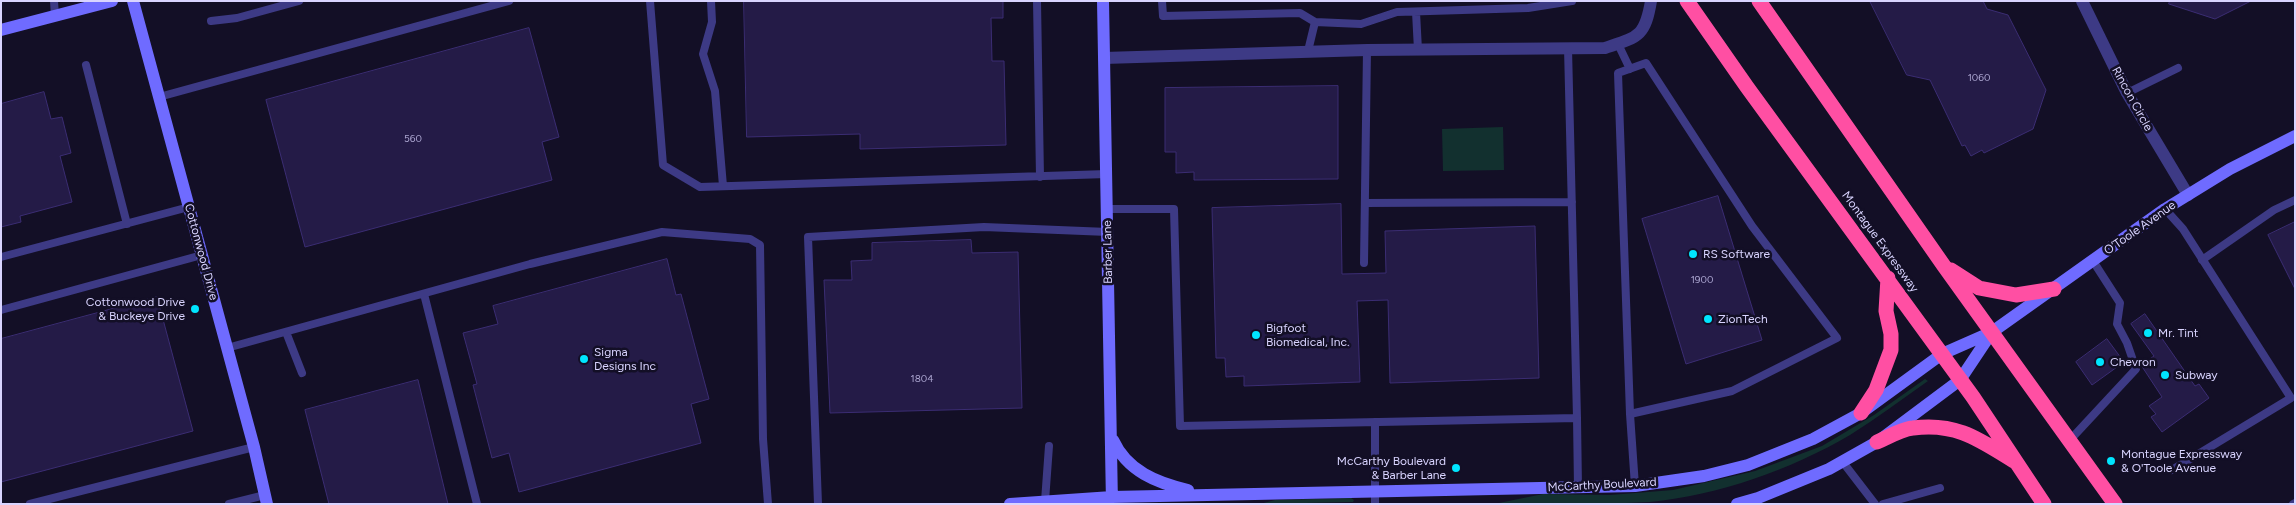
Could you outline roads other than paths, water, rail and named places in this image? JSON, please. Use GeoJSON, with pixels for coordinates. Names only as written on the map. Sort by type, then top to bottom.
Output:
{"type":"FeatureCollection","features":[{"type":"Feature","properties":{"kind":"highway","name":"Montague Expressway"},"geometry":{"type":"LineString","coordinates":[[1687,1],[1747,87],[1942,354],[2020,464],[2044,504]]}},
{"type":"Feature","properties":{"kind":"highway"},"geometry":{"type":"LineString","coordinates":[[1760,1],[1944,266],[2115,504]]}},
{"type":"Feature","properties":{"kind":"highway"},"geometry":{"type":"LineString","coordinates":[[1944,266],[1979,288],[2016,295],[2054,289]]}},
{"type":"Feature","properties":{"kind":"highway"},"geometry":{"type":"LineString","coordinates":[[1861,413],[1876,390],[1892,350],[1886,311],[1888,278]]}},
{"type":"Feature","properties":{"kind":"highway"},"geometry":{"type":"LineString","coordinates":[[1877,442],[1912,428],[1948,427],[1980,440],[2020,464]]}},
{"type":"Feature","properties":{"kind":"street"},"geometry":{"type":"LineString","coordinates":[[1,30],[112,1]]}},
{"type":"Feature","properties":{"kind":"street","name":"Cottonwood Drive"},"geometry":{"type":"LineString","coordinates":[[133,1],[254,447],[266,499]]}},
{"type":"Feature","properties":{"kind":"street","name":"Barber Lane"},"geometry":{"type":"LineString","coordinates":[[1103,1],[1112,500]]}},
{"type":"Feature","properties":{"kind":"street"},"geometry":{"type":"LineString","coordinates":[[1104,58],[1308,51],[1605,48],[1632,39],[1647,24],[1651,1]]}},
{"type":"Feature","properties":{"kind":"street","name":"Rincon Circle"},"geometry":{"type":"LineString","coordinates":[[2082,1],[2127,93],[2188,195]]}},
{"type":"Feature","properties":{"kind":"street","name":"O’Toole Avenue"},"geometry":{"type":"LineString","coordinates":[[1992,332],[2165,209],[2230,169],[2295,136]]}},
{"type":"Feature","properties":{"kind":"street"},"geometry":{"type":"LineString","coordinates":[[1737,504],[1829,469],[1877,442],[1960,380],[1992,332]]}},
{"type":"Feature","properties":{"kind":"street","name":"McCarthy Boulevard"},"geometry":{"type":"LineString","coordinates":[[1010,504],[1205,494],[1375,498],[1634,486],[1704,476],[1748,464],[1813,439],[1861,413],[1942,354],[1992,332]]}},
{"type":"Feature","properties":{"kind":"street"},"geometry":{"type":"LineString","coordinates":[[1112,438],[1118,452],[1136,470],[1166,485],[1205,494]]}},
{"type":"Feature","properties":{"kind":"lane"},"geometry":{"type":"LineString","coordinates":[[54,1],[55,16]]}},
{"type":"Feature","properties":{"kind":"lane"},"geometry":{"type":"LineString","coordinates":[[211,21],[237,18],[299,1]]}},
{"type":"Feature","properties":{"kind":"lane"},"geometry":{"type":"LineString","coordinates":[[159,97],[509,1]]}},
{"type":"Feature","properties":{"kind":"lane"},"geometry":{"type":"LineString","coordinates":[[650,1],[663,165],[700,187],[1107,174]]}},
{"type":"Feature","properties":{"kind":"lane"},"geometry":{"type":"LineString","coordinates":[[711,1],[712,22],[703,54],[715,91],[723,186]]}},
{"type":"Feature","properties":{"kind":"lane"},"geometry":{"type":"LineString","coordinates":[[1037,1],[1040,177]]}},
{"type":"Feature","properties":{"kind":"lane"},"geometry":{"type":"LineString","coordinates":[[1162,1],[1163,16],[1300,13],[1315,22],[1361,24],[1397,12],[1528,8],[1572,1]]}},
{"type":"Feature","properties":{"kind":"lane"},"geometry":{"type":"LineString","coordinates":[[1416,12],[1418,50]]}},
{"type":"Feature","properties":{"kind":"lane"},"geometry":{"type":"LineString","coordinates":[[1308,51],[1315,22]]}},
{"type":"Feature","properties":{"kind":"lane"},"geometry":{"type":"LineString","coordinates":[[1618,44],[1630,69]]}},
{"type":"Feature","properties":{"kind":"lane"},"geometry":{"type":"LineString","coordinates":[[1568,48],[1578,488]]}},
{"type":"Feature","properties":{"kind":"lane"},"geometry":{"type":"LineString","coordinates":[[1364,263],[1367,50]]}},
{"type":"Feature","properties":{"kind":"lane"},"geometry":{"type":"LineString","coordinates":[[1630,414],[1732,391],[1837,338],[1752,226],[1646,63],[1618,73],[1630,414],[1634,486]]}},
{"type":"Feature","properties":{"kind":"lane"},"geometry":{"type":"LineString","coordinates":[[86,65],[127,224]]}},
{"type":"Feature","properties":{"kind":"lane"},"geometry":{"type":"LineString","coordinates":[[2127,93],[2178,68]]}},
{"type":"Feature","properties":{"kind":"lane"},"geometry":{"type":"LineString","coordinates":[[2202,260],[2274,210],[2295,200]]}},
{"type":"Feature","properties":{"kind":"lane"},"geometry":{"type":"LineString","coordinates":[[1365,203],[1572,202]]}},
{"type":"Feature","properties":{"kind":"lane"},"geometry":{"type":"LineString","coordinates":[[1,257],[189,208]]}},
{"type":"Feature","properties":{"kind":"lane"},"geometry":{"type":"LineString","coordinates":[[1108,209],[1174,208],[1180,426],[1577,418]]}},
{"type":"Feature","properties":{"kind":"lane"},"geometry":{"type":"LineString","coordinates":[[2165,209],[2183,229],[2293,397],[2172,470]]}},
{"type":"Feature","properties":{"kind":"lane"},"geometry":{"type":"LineString","coordinates":[[818,504],[808,237],[984,227],[1108,232]]}},
{"type":"Feature","properties":{"kind":"lane"},"geometry":{"type":"LineString","coordinates":[[227,348],[530,264],[662,232],[750,239],[760,245],[762,440],[768,504]]}},
{"type":"Feature","properties":{"kind":"lane"},"geometry":{"type":"LineString","coordinates":[[1,310],[202,255]]}},
{"type":"Feature","properties":{"kind":"lane"},"geometry":{"type":"LineString","coordinates":[[2070,440],[2136,369],[2127,343],[2117,324],[2120,303],[2093,260]]}},
{"type":"Feature","properties":{"kind":"lane"},"geometry":{"type":"LineString","coordinates":[[424,294],[477,504]]}},
{"type":"Feature","properties":{"kind":"lane"},"geometry":{"type":"LineString","coordinates":[[286,332],[302,373]]}},
{"type":"Feature","properties":{"kind":"lane"},"geometry":{"type":"LineString","coordinates":[[1375,422],[1375,498]]}},
{"type":"Feature","properties":{"kind":"lane"},"geometry":{"type":"LineString","coordinates":[[1045,501],[1049,446]]}},
{"type":"Feature","properties":{"kind":"lane"},"geometry":{"type":"LineString","coordinates":[[30,504],[254,447]]}},
{"type":"Feature","properties":{"kind":"lane"},"geometry":{"type":"LineString","coordinates":[[1842,461],[1875,504]]}},
{"type":"Feature","properties":{"kind":"lane"},"geometry":{"type":"LineString","coordinates":[[1883,504],[1940,488]]}},
{"type":"Feature","properties":{"kind":"lane"},"geometry":{"type":"LineString","coordinates":[[229,504],[266,499]]}},
{"type":"Feature","properties":{"kind":"place","name":"RS Software"},"geometry":{"type":"Point","coordinates":[1693,254]}},
{"type":"Feature","properties":{"kind":"place","name":"Cottonwood Drive & Buckeye Drive"},"geometry":{"type":"Point","coordinates":[195,309]}},
{"type":"Feature","properties":{"kind":"place","name":"ZionTech"},"geometry":{"type":"Point","coordinates":[1708,319]}},
{"type":"Feature","properties":{"kind":"place","name":"Mr. Tint"},"geometry":{"type":"Point","coordinates":[2148,333]}},
{"type":"Feature","properties":{"kind":"place","name":"Bigfoot Biomedical, Inc."},"geometry":{"type":"Point","coordinates":[1256,335]}},
{"type":"Feature","properties":{"kind":"place","name":"Sigma Designs Inc"},"geometry":{"type":"Point","coordinates":[584,359]}},
{"type":"Feature","properties":{"kind":"place","name":"Chevron"},"geometry":{"type":"Point","coordinates":[2100,362]}},
{"type":"Feature","properties":{"kind":"place","name":"Subway"},"geometry":{"type":"Point","coordinates":[2165,375]}},
{"type":"Feature","properties":{"kind":"place","name":"Montague Expressway & O'Toole Avenue"},"geometry":{"type":"Point","coordinates":[2111,461]}},
{"type":"Feature","properties":{"kind":"place","name":"McCarthy Boulevard & Barber Lane"},"geometry":{"type":"Point","coordinates":[1456,468]}}]}
